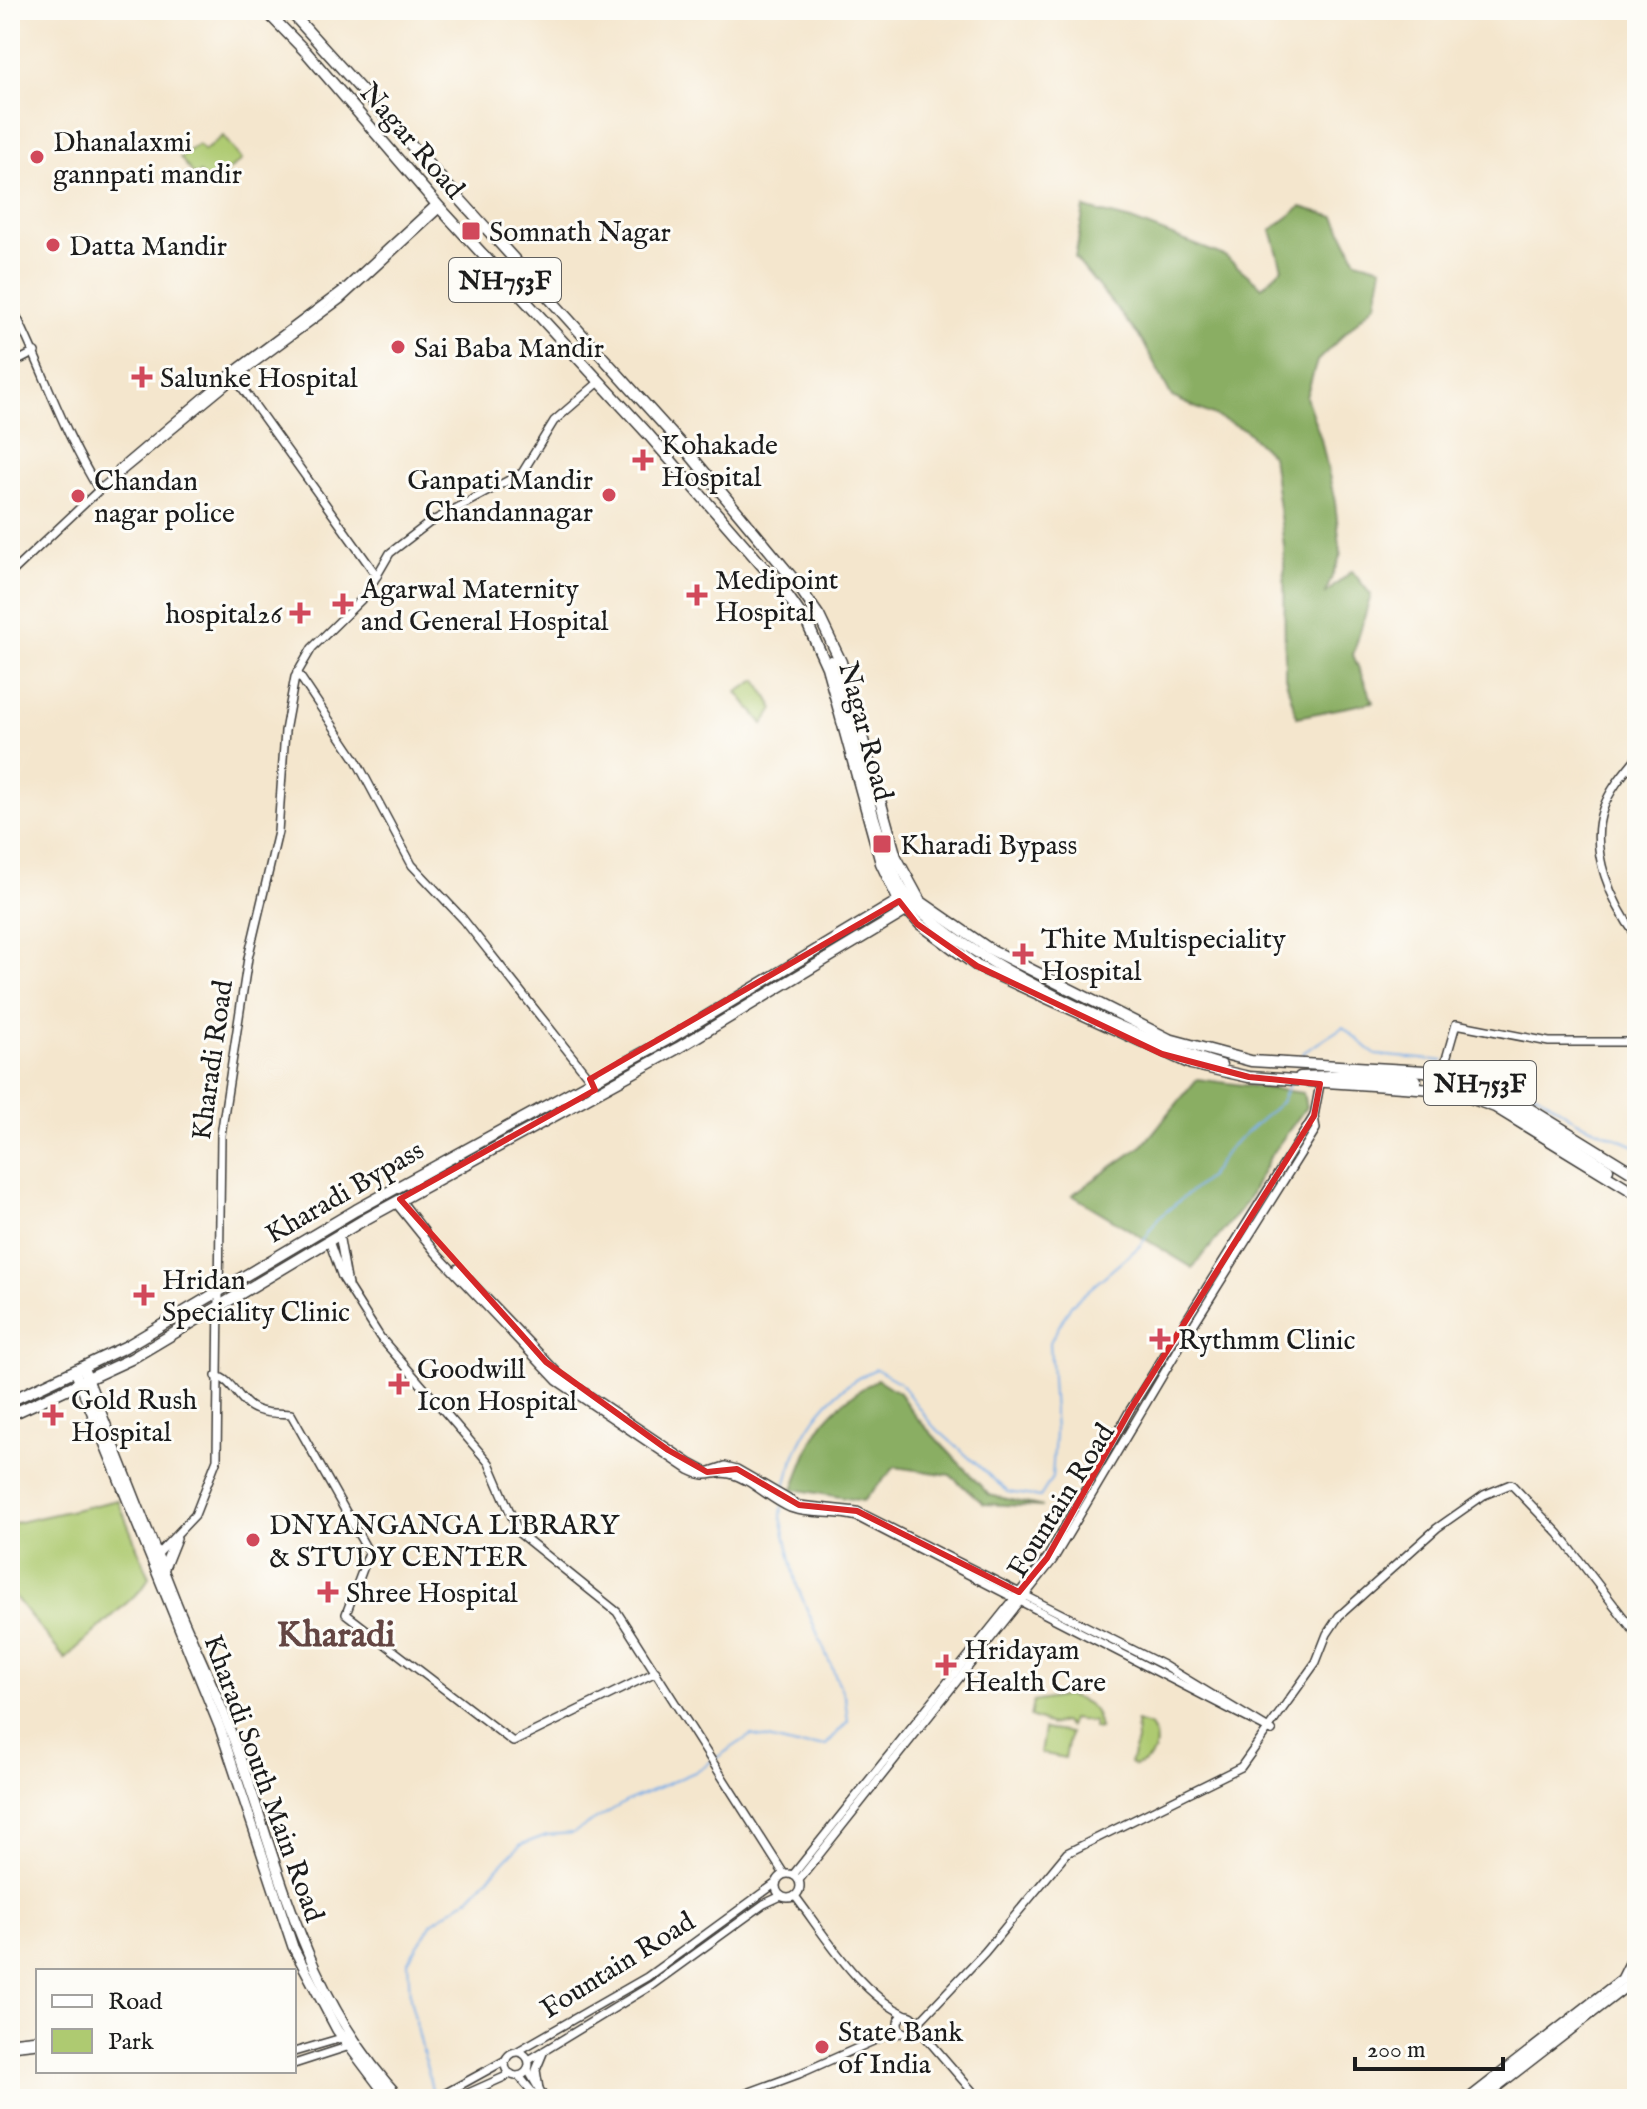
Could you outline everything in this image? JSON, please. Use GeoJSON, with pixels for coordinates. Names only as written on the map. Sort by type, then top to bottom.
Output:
{"type":"FeatureCollection","features":[{"type":"Feature","properties":{"kind":"highway","name":"Nagar Road"},"geometry":{"type":"LineString","coordinates":[[265,10],[306,52],[438,206],[785,592],[816,642],[827,667],[870,830],[902,898],[920,924],[977,966],[1162,1054],[1218,1072],[1294,1074],[1336,1068],[1442,1073],[1502,1092],[1637,1175]]}},
{"type":"Feature","properties":{"kind":"highway","name":"Nagar Road"},"geometry":{"type":"LineString","coordinates":[[289,10],[741,514],[809,601],[841,662],[896,857],[920,901],[988,948],[1169,1039],[1294,1074]]}},
{"type":"Feature","properties":{"kind":"highway"},"geometry":{"type":"LineString","coordinates":[[306,52],[319,40]]}},
{"type":"Feature","properties":{"kind":"highway"},"geometry":{"type":"LineString","coordinates":[[577,360],[592,347]]}},
{"type":"Feature","properties":{"kind":"highway"},"geometry":{"type":"LineString","coordinates":[[728,526],[741,514]]}},
{"type":"Feature","properties":{"kind":"highway"},"geometry":{"type":"LineString","coordinates":[[809,601],[815,626],[837,677],[882,842],[902,898]]}},
{"type":"Feature","properties":{"kind":"highway","name":"Kharadi Bypass"},"geometry":{"type":"LineString","coordinates":[[10,1401],[125,1347],[586,1077],[672,1037],[902,898]]}},
{"type":"Feature","properties":{"kind":"highway"},"geometry":{"type":"LineString","coordinates":[[910,909],[1007,970],[1179,1052],[1222,1065],[1320,1080],[1408,1080],[1457,1084],[1499,1099],[1637,1187]]}},
{"type":"Feature","properties":{"kind":"highway","name":"Kharadi Bypass"},"geometry":{"type":"LineString","coordinates":[[10,1415],[131,1359],[339,1234],[592,1092],[659,1059],[910,909]]}},
{"type":"Feature","properties":{"kind":"highway"},"geometry":{"type":"LineString","coordinates":[[891,921],[920,924]]}},
{"type":"Feature","properties":{"kind":"highway"},"geometry":{"type":"LineString","coordinates":[[1320,1080],[1336,1068]]}},
{"type":"Feature","properties":{"kind":"highway","name":"NH753F"},"geometry":{"type":"LineString","coordinates":[[1320,1080],[1424,1087],[1470,1096],[1495,1107],[1637,1194]]}},
{"type":"Feature","properties":{"kind":"main road","name":"Kharadi South Main Road"},"geometry":{"type":"LineString","coordinates":[[79,1369],[152,1542],[154,1558],[164,1568],[228,1724],[292,1919],[350,2041],[401,2099]]}},
{"type":"Feature","properties":{"kind":"main road","name":"Kharadi South Main Road"},"geometry":{"type":"LineString","coordinates":[[84,1381],[220,1728],[288,1936],[350,2041],[389,2099]]}},
{"type":"Feature","properties":{"kind":"main road"},"geometry":{"type":"LineString","coordinates":[[152,1542],[163,1545],[176,1538]]}},
{"type":"Feature","properties":{"kind":"main road"},"geometry":{"type":"LineString","coordinates":[[164,1568],[176,1538]]}},
{"type":"Feature","properties":{"kind":"main road"},"geometry":{"type":"LineString","coordinates":[[1468,2099],[1622,1979],[1637,1949]]}},
{"type":"Feature","properties":{"kind":"main road"},"geometry":{"type":"LineString","coordinates":[[1481,2099],[1627,1986],[1637,1966]]}},
{"type":"Feature","properties":{"kind":"street"},"geometry":{"type":"LineString","coordinates":[[10,574],[138,452],[233,375],[340,300],[438,206]]}},
{"type":"Feature","properties":{"kind":"street"},"geometry":{"type":"LineString","coordinates":[[10,303],[35,352],[78,457],[99,490]]}},
{"type":"Feature","properties":{"kind":"street"},"geometry":{"type":"LineString","coordinates":[[10,365],[35,352]]}},
{"type":"Feature","properties":{"kind":"street"},"geometry":{"type":"LineString","coordinates":[[233,375],[377,576]]}},
{"type":"Feature","properties":{"kind":"street","name":"Kharadi Road"},"geometry":{"type":"LineString","coordinates":[[154,1558],[176,1538],[202,1502],[217,1459],[217,1294],[223,1120],[248,958],[278,832],[285,731],[297,672],[312,648],[365,596],[390,553],[410,536],[522,473],[554,421],[598,383]]}},
{"type":"Feature","properties":{"kind":"street"},"geometry":{"type":"LineString","coordinates":[[297,672],[356,760],[412,865],[463,919],[586,1077],[592,1092]]}},
{"type":"Feature","properties":{"kind":"street"},"geometry":{"type":"LineString","coordinates":[[1637,757],[1607,799],[1599,832],[1602,861],[1615,901],[1637,937]]}},
{"type":"Feature","properties":{"kind":"street"},"geometry":{"type":"LineString","coordinates":[[1442,1073],[1456,1024],[1549,1042],[1637,1042]]}},
{"type":"Feature","properties":{"kind":"street","name":"Fountain Road"},"geometry":{"type":"LineString","coordinates":[[792,1877],[1012,1599],[1023,1594],[1061,1547],[1316,1129],[1314,1116],[1320,1080]]}},
{"type":"Feature","properties":{"kind":"street","name":"Fountain Road"},"geometry":{"type":"LineString","coordinates":[[437,2098],[647,1977],[776,1883],[792,1877],[1021,1604],[1023,1594],[1047,1558],[1123,1422],[1314,1116]]}},
{"type":"Feature","properties":{"kind":"street"},"geometry":{"type":"LineString","coordinates":[[398,1201],[441,1251],[561,1376],[700,1469],[707,1472],[725,1466],[737,1469],[777,1497],[809,1513],[841,1512],[857,1517],[1021,1604],[1204,1692]]}},
{"type":"Feature","properties":{"kind":"street"},"geometry":{"type":"LineString","coordinates":[[339,1234],[348,1285]]}},
{"type":"Feature","properties":{"kind":"street"},"geometry":{"type":"LineString","coordinates":[[1236,1239],[1245,1245]]}},
{"type":"Feature","properties":{"kind":"street"},"geometry":{"type":"LineString","coordinates":[[329,1241],[348,1285],[397,1360],[489,1463],[519,1533],[617,1612],[729,1789],[792,1877]]}},
{"type":"Feature","properties":{"kind":"street"},"geometry":{"type":"LineString","coordinates":[[216,1376],[223,1378],[255,1410],[291,1414],[369,1553],[346,1614],[513,1742],[656,1672]]}},
{"type":"Feature","properties":{"kind":"street"},"geometry":{"type":"LineString","coordinates":[[731,2099],[889,2034],[911,2028],[985,1952],[1067,1853],[1237,1770],[1316,1662],[1330,1627],[1339,1616],[1439,1527],[1484,1495],[1511,1484],[1559,1534],[1637,1635]]}},
{"type":"Feature","properties":{"kind":"street"},"geometry":{"type":"LineString","coordinates":[[790,1504],[857,1511],[1023,1594],[1269,1730]]}},
{"type":"Feature","properties":{"kind":"street","name":"Fountain Road"},"geometry":{"type":"LineString","coordinates":[[792,1877],[800,1890],[795,1896]]}},
{"type":"Feature","properties":{"kind":"street"},"geometry":{"type":"LineString","coordinates":[[776,1883],[781,1896],[795,1896],[852,1970],[892,2008],[908,2015]]}},
{"type":"Feature","properties":{"kind":"street","name":"Fountain Road"},"geometry":{"type":"LineString","coordinates":[[528,2070],[529,2060],[652,1985],[764,1904],[781,1896]]}},
{"type":"Feature","properties":{"kind":"street"},"geometry":{"type":"LineString","coordinates":[[892,2008],[897,2023]]}},
{"type":"Feature","properties":{"kind":"street"},"geometry":{"type":"LineString","coordinates":[[889,2034],[908,2015],[931,2009]]}},
{"type":"Feature","properties":{"kind":"street"},"geometry":{"type":"LineString","coordinates":[[908,2015],[911,2028]]}},
{"type":"Feature","properties":{"kind":"street"},"geometry":{"type":"LineString","coordinates":[[897,2023],[928,2038],[979,2099]]}},
{"type":"Feature","properties":{"kind":"street"},"geometry":{"type":"LineString","coordinates":[[10,2041],[36,2041]]}},
{"type":"Feature","properties":{"kind":"street"},"geometry":{"type":"LineString","coordinates":[[10,2047],[36,2041]]}},
{"type":"Feature","properties":{"kind":"street"},"geometry":{"type":"LineString","coordinates":[[296,2052],[350,2041]]}},
{"type":"Feature","properties":{"kind":"street"},"geometry":{"type":"LineString","coordinates":[[296,2063],[350,2041]]}},
{"type":"Feature","properties":{"kind":"street"},"geometry":{"type":"LineString","coordinates":[[539,2089],[536,2070],[545,2049]]}},
{"type":"Feature","properties":{"kind":"street","name":"Fountain Road"},"geometry":{"type":"LineString","coordinates":[[518,2051],[529,2060]]}},
{"type":"Feature","properties":{"kind":"street"},"geometry":{"type":"LineString","coordinates":[[506,2060],[515,2075],[538,2099]]}},
{"type":"Feature","properties":{"kind":"street"},"geometry":{"type":"LineString","coordinates":[[455,2099],[528,2070],[545,2099]]}},
{"type":"Feature","properties":{"kind":"highlighted area"},"geometry":{"type":"Polygon","coordinates":[[[899,901],[917,924],[977,966],[1162,1054],[1249,1077],[1320,1084],[1314,1116],[1130,1410],[1047,1558],[1019,1592],[857,1511],[799,1505],[737,1469],[707,1472],[668,1450],[546,1362],[400,1199],[595,1090],[590,1079],[899,901]]]}},
{"type":"Feature","properties":{"kind":"green space"},"geometry":{"type":"Polygon","coordinates":[[[223,136],[242,160],[209,185],[200,173],[195,176],[180,158],[198,144],[204,151],[223,136]]]}},
{"type":"Feature","properties":{"kind":"green space"},"geometry":{"type":"Polygon","coordinates":[[[1301,207],[1335,217],[1356,260],[1382,267],[1376,303],[1317,361],[1306,397],[1321,439],[1335,502],[1341,554],[1325,594],[1352,571],[1371,595],[1353,655],[1373,702],[1297,717],[1285,677],[1284,546],[1272,456],[1244,429],[1172,397],[1142,340],[1075,258],[1084,208],[1131,220],[1225,256],[1262,287],[1282,268],[1271,230],[1301,207]]]}},
{"type":"Feature","properties":{"kind":"green space"},"geometry":{"type":"Polygon","coordinates":[[[757,680],[774,709],[763,724],[737,692],[757,680]]]}},
{"type":"Feature","properties":{"kind":"green space"},"geometry":{"type":"Polygon","coordinates":[[[1197,1079],[1303,1093],[1306,1107],[1271,1155],[1246,1203],[1193,1268],[1072,1195],[1143,1145],[1197,1079]]]}},
{"type":"Feature","properties":{"kind":"green space"},"geometry":{"type":"Polygon","coordinates":[[[877,1379],[899,1393],[916,1417],[989,1495],[1043,1507],[984,1504],[950,1475],[895,1467],[863,1501],[793,1489],[822,1424],[843,1403],[877,1379]]]}},
{"type":"Feature","properties":{"kind":"green space"},"geometry":{"type":"Polygon","coordinates":[[[118,1500],[149,1577],[143,1588],[65,1659],[10,1591],[10,1524],[118,1500]]]}},
{"type":"Feature","properties":{"kind":"green space"},"geometry":{"type":"Polygon","coordinates":[[[1066,1696],[1090,1706],[1097,1715],[1100,1729],[1094,1728],[1094,1722],[1071,1719],[1069,1727],[1063,1722],[1051,1725],[1030,1717],[1033,1702],[1066,1696]]]}},
{"type":"Feature","properties":{"kind":"green space"},"geometry":{"type":"Polygon","coordinates":[[[1136,1722],[1150,1726],[1156,1746],[1147,1760],[1134,1766],[1130,1763],[1137,1741],[1136,1722]]]}},
{"type":"Feature","properties":{"kind":"green space"},"geometry":{"type":"Polygon","coordinates":[[[1044,1729],[1070,1733],[1065,1758],[1040,1753],[1044,1729]]]}},
{"type":"Feature","properties":{"kind":"waterway"},"geometry":{"type":"LineString","coordinates":[[1301,1058],[1304,1052],[1343,1027],[1376,1055],[1443,1061]]}},
{"type":"Feature","properties":{"kind":"waterway"},"geometry":{"type":"LineString","coordinates":[[1452,1063],[1488,1071],[1537,1094],[1577,1121],[1637,1147]]}},
{"type":"Feature","properties":{"kind":"waterway"},"geometry":{"type":"LineString","coordinates":[[784,1492],[796,1453],[815,1418],[841,1390],[876,1369],[899,1382],[932,1425],[1008,1492],[1040,1497],[1052,1478],[1055,1433],[1050,1342],[1071,1305],[1141,1245],[1158,1218],[1209,1177],[1230,1147],[1281,1102],[1290,1082]]}},
{"type":"Feature","properties":{"kind":"waterway"},"geometry":{"type":"LineString","coordinates":[[434,2098],[410,1998],[408,1961],[432,1923],[470,1897],[520,1845],[547,1835],[573,1833],[627,1801],[695,1772],[751,1735],[797,1746],[826,1745],[848,1721],[845,1698],[797,1586],[781,1517],[782,1506]]}},
{"type":"Feature","properties":{"kind":"place","name":"Dhanalaxmi gannpati mandir"},"geometry":{"type":"Point","coordinates":[37,157]}},
{"type":"Feature","properties":{"kind":"place","name":"Somnath Nagar"},"geometry":{"type":"Point","coordinates":[471,231]}},
{"type":"Feature","properties":{"kind":"place","name":"Datta Mandir"},"geometry":{"type":"Point","coordinates":[53,245]}},
{"type":"Feature","properties":{"kind":"place","name":"Sai Baba Mandir"},"geometry":{"type":"Point","coordinates":[398,347]}},
{"type":"Feature","properties":{"kind":"place","name":"Salunke Hospital"},"geometry":{"type":"Point","coordinates":[142,377]}},
{"type":"Feature","properties":{"kind":"place","name":"Kohakade Hospital"},"geometry":{"type":"Point","coordinates":[643,460]}},
{"type":"Feature","properties":{"kind":"place","name":"Ganpati Mandir Chandannagar"},"geometry":{"type":"Point","coordinates":[609,495]}},
{"type":"Feature","properties":{"kind":"place","name":"Chandan nagar police"},"geometry":{"type":"Point","coordinates":[78,496]}},
{"type":"Feature","properties":{"kind":"place","name":"Medipoint Hospital"},"geometry":{"type":"Point","coordinates":[697,595]}},
{"type":"Feature","properties":{"kind":"place","name":"Agarwal Maternity and General Hospital"},"geometry":{"type":"Point","coordinates":[343,604]}},
{"type":"Feature","properties":{"kind":"place","name":"hospital26"},"geometry":{"type":"Point","coordinates":[300,613]}},
{"type":"Feature","properties":{"kind":"place","name":"Kharadi Bypass"},"geometry":{"type":"Point","coordinates":[882,844]}},
{"type":"Feature","properties":{"kind":"place","name":"Thite Multispeciality Hospital"},"geometry":{"type":"Point","coordinates":[1023,954]}},
{"type":"Feature","properties":{"kind":"place","name":"Hridan Speciality Clinic"},"geometry":{"type":"Point","coordinates":[144,1295]}},
{"type":"Feature","properties":{"kind":"place","name":"Rythmm Clinic"},"geometry":{"type":"Point","coordinates":[1160,1339]}},
{"type":"Feature","properties":{"kind":"place","name":"Goodwill Icon Hospital"},"geometry":{"type":"Point","coordinates":[399,1384]}},
{"type":"Feature","properties":{"kind":"place","name":"Gold Rush Hospital"},"geometry":{"type":"Point","coordinates":[53,1415]}},
{"type":"Feature","properties":{"kind":"place","name":"DNYANGANGA LIBRARY & STUDY CENTER"},"geometry":{"type":"Point","coordinates":[253,1540]}},
{"type":"Feature","properties":{"kind":"place","name":"Shree Hospital"},"geometry":{"type":"Point","coordinates":[328,1592]}},
{"type":"Feature","properties":{"kind":"place","name":"Hridayam Health Care"},"geometry":{"type":"Point","coordinates":[946,1665]}},
{"type":"Feature","properties":{"kind":"place","name":"State Bank of India"},"geometry":{"type":"Point","coordinates":[822,2047]}},
{"type":"Feature","properties":{"kind":"district","name":"Kharadi"},"geometry":{"type":"Point","coordinates":[336,1633]}}]}
